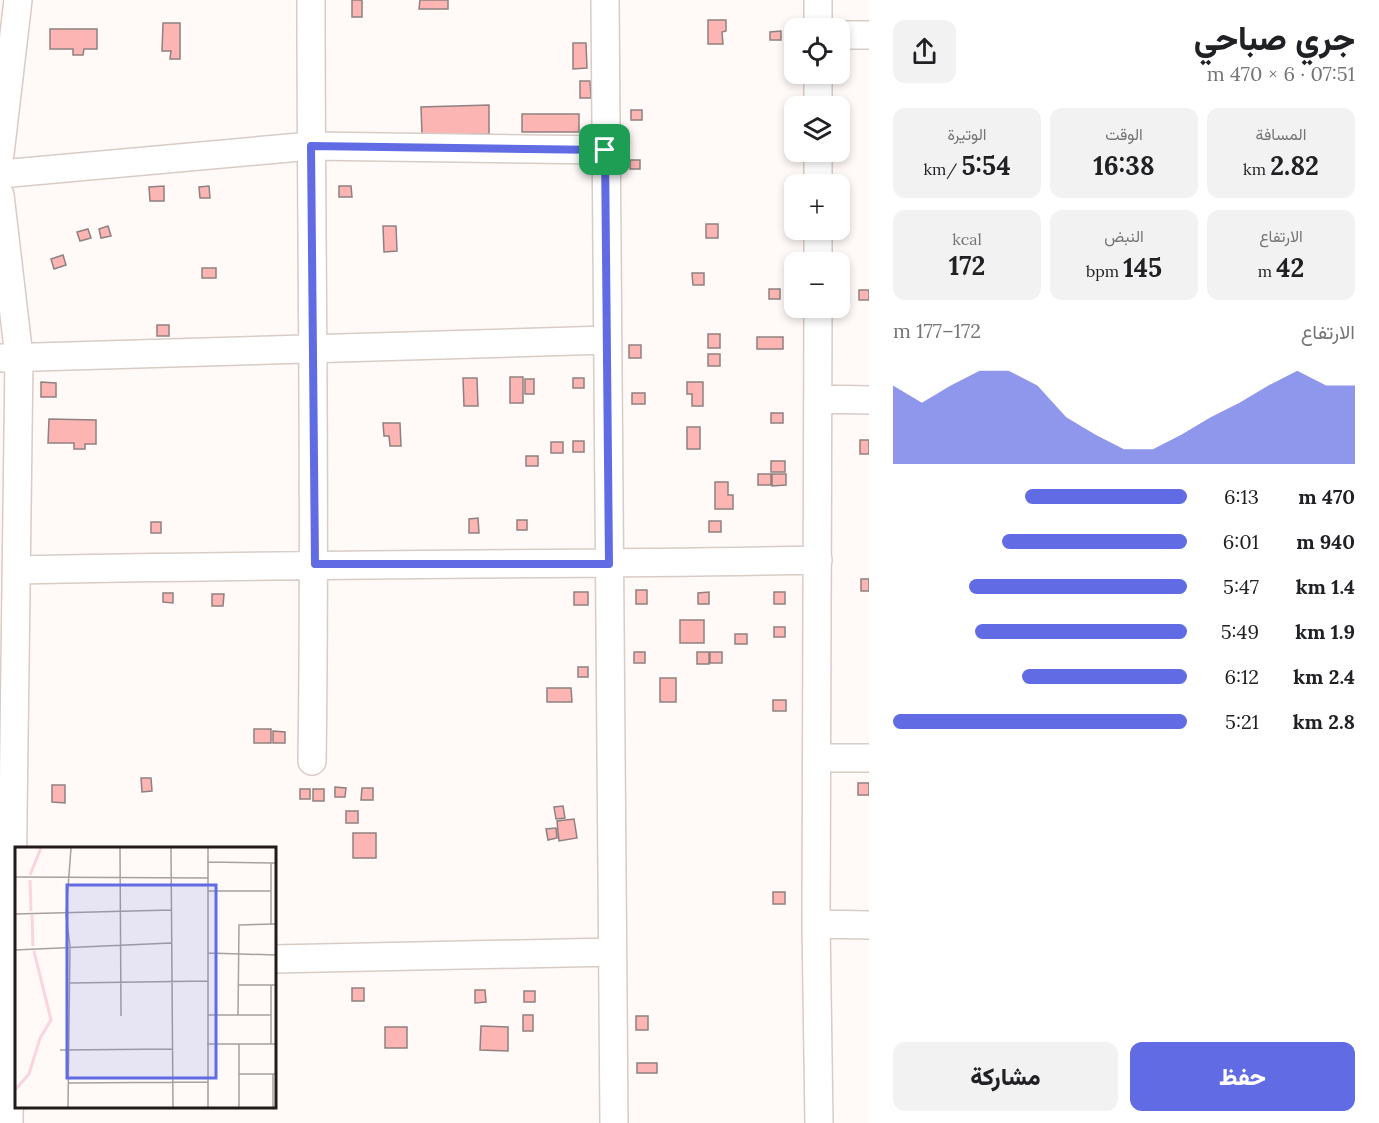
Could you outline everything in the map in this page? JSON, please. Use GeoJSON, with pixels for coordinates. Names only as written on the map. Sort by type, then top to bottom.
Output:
{"type":"FeatureCollection","features":[{"type":"Feature","properties":{"kind":"street"},"geometry":{"type":"LineString","coordinates":[[0,154],[18,0]]}},
{"type":"Feature","properties":{"kind":"street"},"geometry":{"type":"LineString","coordinates":[[311,0],[311,349],[315,564],[312,761]]}},
{"type":"Feature","properties":{"kind":"street"},"geometry":{"type":"LineString","coordinates":[[605,0],[614,1123]]}},
{"type":"Feature","properties":{"kind":"street"},"geometry":{"type":"LineString","coordinates":[[818,0],[818,18]]}},
{"type":"Feature","properties":{"kind":"street"},"geometry":{"type":"LineString","coordinates":[[850,35],[869,35]]}},
{"type":"Feature","properties":{"kind":"street"},"geometry":{"type":"LineString","coordinates":[[0,174],[311,146],[605,150]]}},
{"type":"Feature","properties":{"kind":"street"},"geometry":{"type":"LineString","coordinates":[[0,195],[17,570],[9,1123]]}},
{"type":"Feature","properties":{"kind":"street"},"geometry":{"type":"LineString","coordinates":[[818,318],[816,924],[819,1123]]}},
{"type":"Feature","properties":{"kind":"street"},"geometry":{"type":"LineString","coordinates":[[9,357],[607,340]]}},
{"type":"Feature","properties":{"kind":"street"},"geometry":{"type":"LineString","coordinates":[[818,399],[869,400]]}},
{"type":"Feature","properties":{"kind":"street"},"geometry":{"type":"LineString","coordinates":[[17,570],[315,564],[609,564],[818,560]]}},
{"type":"Feature","properties":{"kind":"street"},"geometry":{"type":"LineString","coordinates":[[818,758],[869,758]]}},
{"type":"Feature","properties":{"kind":"street"},"geometry":{"type":"LineString","coordinates":[[816,924],[869,925]]}},
{"type":"Feature","properties":{"kind":"street"},"geometry":{"type":"LineString","coordinates":[[276,959],[612,952]]}},
{"type":"Feature","properties":{"kind":"building"},"geometry":{"type":"Polygon","coordinates":[[[352,0],[362,0],[362,17],[352,17],[352,0]]]}},
{"type":"Feature","properties":{"kind":"building"},"geometry":{"type":"Polygon","coordinates":[[[420,0],[448,0],[448,9],[419,9],[420,0]]]}},
{"type":"Feature","properties":{"kind":"building"},"geometry":{"type":"Polygon","coordinates":[[[708,20],[726,20],[726,31],[722,32],[723,44],[708,44],[708,20]]]}},
{"type":"Feature","properties":{"kind":"building"},"geometry":{"type":"Polygon","coordinates":[[[163,23],[180,23],[180,59],[170,59],[171,51],[162,51],[163,23]]]}},
{"type":"Feature","properties":{"kind":"building"},"geometry":{"type":"Polygon","coordinates":[[[50,29],[97,29],[97,49],[84,49],[83,55],[73,55],[73,49],[50,49],[50,29]]]}},
{"type":"Feature","properties":{"kind":"building"},"geometry":{"type":"Polygon","coordinates":[[[781,31],[781,40],[770,40],[770,32],[781,31]]]}},
{"type":"Feature","properties":{"kind":"building"},"geometry":{"type":"Polygon","coordinates":[[[573,43],[586,43],[587,68],[573,69],[573,43]]]}},
{"type":"Feature","properties":{"kind":"building"},"geometry":{"type":"Polygon","coordinates":[[[580,81],[590,81],[591,98],[580,98],[580,81]]]}},
{"type":"Feature","properties":{"kind":"building"},"geometry":{"type":"Polygon","coordinates":[[[489,105],[489,134],[422,135],[421,107],[489,105]]]}},
{"type":"Feature","properties":{"kind":"building"},"geometry":{"type":"Polygon","coordinates":[[[631,110],[642,110],[642,120],[631,120],[631,110]]]}},
{"type":"Feature","properties":{"kind":"building"},"geometry":{"type":"Polygon","coordinates":[[[522,114],[579,114],[579,132],[522,132],[522,114]]]}},
{"type":"Feature","properties":{"kind":"building"},"geometry":{"type":"Polygon","coordinates":[[[630,160],[640,160],[640,169],[630,169],[630,160]]]}},
{"type":"Feature","properties":{"kind":"building"},"geometry":{"type":"Polygon","coordinates":[[[164,186],[164,201],[150,201],[149,187],[164,186]]]}},
{"type":"Feature","properties":{"kind":"building"},"geometry":{"type":"Polygon","coordinates":[[[209,186],[210,198],[200,198],[199,187],[209,186]]]}},
{"type":"Feature","properties":{"kind":"building"},"geometry":{"type":"Polygon","coordinates":[[[339,186],[351,186],[352,197],[339,197],[339,186]]]}},
{"type":"Feature","properties":{"kind":"building"},"geometry":{"type":"Polygon","coordinates":[[[706,224],[718,224],[718,238],[706,238],[706,224]]]}},
{"type":"Feature","properties":{"kind":"building"},"geometry":{"type":"Polygon","coordinates":[[[108,226],[111,236],[101,238],[99,229],[108,226]]]}},
{"type":"Feature","properties":{"kind":"building"},"geometry":{"type":"Polygon","coordinates":[[[383,226],[396,226],[397,251],[384,252],[383,226]]]}},
{"type":"Feature","properties":{"kind":"building"},"geometry":{"type":"Polygon","coordinates":[[[88,229],[91,238],[80,241],[77,232],[88,229]]]}},
{"type":"Feature","properties":{"kind":"building"},"geometry":{"type":"Polygon","coordinates":[[[63,255],[66,265],[54,269],[51,259],[63,255]]]}},
{"type":"Feature","properties":{"kind":"building"},"geometry":{"type":"Polygon","coordinates":[[[202,268],[216,268],[216,278],[202,278],[202,268]]]}},
{"type":"Feature","properties":{"kind":"building"},"geometry":{"type":"Polygon","coordinates":[[[692,273],[704,273],[704,285],[693,285],[692,273]]]}},
{"type":"Feature","properties":{"kind":"building"},"geometry":{"type":"Polygon","coordinates":[[[769,289],[780,289],[780,299],[769,299],[769,289]]]}},
{"type":"Feature","properties":{"kind":"building"},"geometry":{"type":"Polygon","coordinates":[[[859,290],[869,290],[869,300],[859,300],[859,290]]]}},
{"type":"Feature","properties":{"kind":"building"},"geometry":{"type":"Polygon","coordinates":[[[157,325],[169,325],[169,336],[157,336],[157,325]]]}},
{"type":"Feature","properties":{"kind":"building"},"geometry":{"type":"Polygon","coordinates":[[[708,334],[720,334],[720,348],[708,348],[708,334]]]}},
{"type":"Feature","properties":{"kind":"building"},"geometry":{"type":"Polygon","coordinates":[[[757,337],[783,337],[783,349],[757,349],[757,337]]]}},
{"type":"Feature","properties":{"kind":"building"},"geometry":{"type":"Polygon","coordinates":[[[629,345],[641,345],[641,358],[629,358],[629,345]]]}},
{"type":"Feature","properties":{"kind":"building"},"geometry":{"type":"Polygon","coordinates":[[[708,354],[720,354],[720,366],[708,366],[708,354]]]}},
{"type":"Feature","properties":{"kind":"building"},"geometry":{"type":"Polygon","coordinates":[[[510,377],[523,377],[523,403],[510,403],[510,377]]]}},
{"type":"Feature","properties":{"kind":"building"},"geometry":{"type":"Polygon","coordinates":[[[463,378],[477,378],[478,406],[464,406],[463,378]]]}},
{"type":"Feature","properties":{"kind":"building"},"geometry":{"type":"Polygon","coordinates":[[[573,378],[584,378],[584,388],[573,388],[573,378]]]}},
{"type":"Feature","properties":{"kind":"building"},"geometry":{"type":"Polygon","coordinates":[[[525,379],[534,379],[534,394],[525,394],[525,379]]]}},
{"type":"Feature","properties":{"kind":"building"},"geometry":{"type":"Polygon","coordinates":[[[41,382],[56,383],[56,397],[41,397],[41,382]]]}},
{"type":"Feature","properties":{"kind":"building"},"geometry":{"type":"Polygon","coordinates":[[[687,382],[703,382],[703,406],[692,406],[692,394],[687,394],[687,382]]]}},
{"type":"Feature","properties":{"kind":"building"},"geometry":{"type":"Polygon","coordinates":[[[632,393],[645,393],[645,404],[632,404],[632,393]]]}},
{"type":"Feature","properties":{"kind":"building"},"geometry":{"type":"Polygon","coordinates":[[[771,413],[783,413],[783,423],[771,423],[771,413]]]}},
{"type":"Feature","properties":{"kind":"building"},"geometry":{"type":"Polygon","coordinates":[[[49,419],[96,420],[96,444],[85,444],[85,449],[74,449],[74,443],[48,443],[49,419]]]}},
{"type":"Feature","properties":{"kind":"building"},"geometry":{"type":"Polygon","coordinates":[[[383,423],[400,423],[401,446],[390,446],[389,436],[384,436],[383,423]]]}},
{"type":"Feature","properties":{"kind":"building"},"geometry":{"type":"Polygon","coordinates":[[[687,427],[700,427],[700,449],[687,449],[687,427]]]}},
{"type":"Feature","properties":{"kind":"building"},"geometry":{"type":"Polygon","coordinates":[[[860,440],[869,440],[869,454],[860,454],[860,440]]]}},
{"type":"Feature","properties":{"kind":"building"},"geometry":{"type":"Polygon","coordinates":[[[573,441],[584,441],[584,452],[573,452],[573,441]]]}},
{"type":"Feature","properties":{"kind":"building"},"geometry":{"type":"Polygon","coordinates":[[[551,442],[563,442],[563,453],[551,453],[551,442]]]}},
{"type":"Feature","properties":{"kind":"building"},"geometry":{"type":"Polygon","coordinates":[[[526,456],[538,456],[538,466],[526,466],[526,456]]]}},
{"type":"Feature","properties":{"kind":"building"},"geometry":{"type":"Polygon","coordinates":[[[771,461],[785,461],[785,472],[771,472],[771,461]]]}},
{"type":"Feature","properties":{"kind":"building"},"geometry":{"type":"Polygon","coordinates":[[[758,474],[771,474],[771,485],[758,485],[758,474]]]}},
{"type":"Feature","properties":{"kind":"building"},"geometry":{"type":"Polygon","coordinates":[[[772,474],[786,474],[786,485],[772,486],[772,474]]]}},
{"type":"Feature","properties":{"kind":"building"},"geometry":{"type":"Polygon","coordinates":[[[715,482],[728,482],[728,495],[733,495],[733,509],[715,509],[715,482]]]}},
{"type":"Feature","properties":{"kind":"building"},"geometry":{"type":"Polygon","coordinates":[[[478,518],[479,533],[469,533],[469,519],[478,518]]]}},
{"type":"Feature","properties":{"kind":"building"},"geometry":{"type":"Polygon","coordinates":[[[517,520],[527,520],[527,530],[517,530],[517,520]]]}},
{"type":"Feature","properties":{"kind":"building"},"geometry":{"type":"Polygon","coordinates":[[[709,521],[721,521],[721,532],[709,532],[709,521]]]}},
{"type":"Feature","properties":{"kind":"building"},"geometry":{"type":"Polygon","coordinates":[[[151,522],[161,522],[161,533],[151,533],[151,522]]]}},
{"type":"Feature","properties":{"kind":"building"},"geometry":{"type":"Polygon","coordinates":[[[861,579],[869,579],[869,591],[861,591],[861,579]]]}},
{"type":"Feature","properties":{"kind":"building"},"geometry":{"type":"Polygon","coordinates":[[[636,590],[647,590],[647,604],[636,604],[636,590]]]}},
{"type":"Feature","properties":{"kind":"building"},"geometry":{"type":"Polygon","coordinates":[[[574,592],[588,592],[588,605],[574,605],[574,592]]]}},
{"type":"Feature","properties":{"kind":"building"},"geometry":{"type":"Polygon","coordinates":[[[709,592],[709,604],[698,604],[698,593],[709,592]]]}},
{"type":"Feature","properties":{"kind":"building"},"geometry":{"type":"Polygon","coordinates":[[[774,592],[785,592],[785,604],[774,604],[774,592]]]}},
{"type":"Feature","properties":{"kind":"building"},"geometry":{"type":"Polygon","coordinates":[[[163,593],[173,593],[173,603],[163,602],[163,593]]]}},
{"type":"Feature","properties":{"kind":"building"},"geometry":{"type":"Polygon","coordinates":[[[212,594],[224,594],[223,606],[212,606],[212,594]]]}},
{"type":"Feature","properties":{"kind":"building"},"geometry":{"type":"Polygon","coordinates":[[[680,620],[704,620],[704,643],[680,643],[680,620]]]}},
{"type":"Feature","properties":{"kind":"building"},"geometry":{"type":"Polygon","coordinates":[[[774,627],[785,627],[785,637],[774,637],[774,627]]]}},
{"type":"Feature","properties":{"kind":"building"},"geometry":{"type":"Polygon","coordinates":[[[735,634],[747,634],[747,644],[735,644],[735,634]]]}},
{"type":"Feature","properties":{"kind":"building"},"geometry":{"type":"Polygon","coordinates":[[[634,652],[645,652],[645,663],[634,663],[634,652]]]}},
{"type":"Feature","properties":{"kind":"building"},"geometry":{"type":"Polygon","coordinates":[[[697,652],[709,652],[709,664],[697,664],[697,652]]]}},
{"type":"Feature","properties":{"kind":"building"},"geometry":{"type":"Polygon","coordinates":[[[710,652],[722,652],[722,663],[710,663],[710,652]]]}},
{"type":"Feature","properties":{"kind":"building"},"geometry":{"type":"Polygon","coordinates":[[[578,667],[588,667],[588,677],[578,677],[578,667]]]}},
{"type":"Feature","properties":{"kind":"building"},"geometry":{"type":"Polygon","coordinates":[[[660,678],[676,678],[676,702],[660,702],[660,678]]]}},
{"type":"Feature","properties":{"kind":"building"},"geometry":{"type":"Polygon","coordinates":[[[547,688],[571,688],[572,702],[547,702],[547,688]]]}},
{"type":"Feature","properties":{"kind":"building"},"geometry":{"type":"Polygon","coordinates":[[[773,700],[786,700],[786,711],[773,711],[773,700]]]}},
{"type":"Feature","properties":{"kind":"building"},"geometry":{"type":"Polygon","coordinates":[[[254,729],[271,729],[271,743],[254,743],[254,729]]]}},
{"type":"Feature","properties":{"kind":"building"},"geometry":{"type":"Polygon","coordinates":[[[273,731],[285,732],[285,743],[273,743],[273,731]]]}},
{"type":"Feature","properties":{"kind":"building"},"geometry":{"type":"Polygon","coordinates":[[[141,778],[151,778],[152,791],[142,792],[141,778]]]}},
{"type":"Feature","properties":{"kind":"building"},"geometry":{"type":"Polygon","coordinates":[[[858,783],[869,783],[869,795],[858,795],[858,783]]]}},
{"type":"Feature","properties":{"kind":"building"},"geometry":{"type":"Polygon","coordinates":[[[52,785],[65,785],[65,803],[52,802],[52,785]]]}},
{"type":"Feature","properties":{"kind":"building"},"geometry":{"type":"Polygon","coordinates":[[[335,787],[346,788],[345,797],[335,797],[335,787]]]}},
{"type":"Feature","properties":{"kind":"building"},"geometry":{"type":"Polygon","coordinates":[[[362,788],[373,788],[373,800],[361,800],[362,788]]]}},
{"type":"Feature","properties":{"kind":"building"},"geometry":{"type":"Polygon","coordinates":[[[300,789],[310,789],[310,799],[300,799],[300,789]]]}},
{"type":"Feature","properties":{"kind":"building"},"geometry":{"type":"Polygon","coordinates":[[[313,789],[324,789],[324,801],[313,801],[313,789]]]}},
{"type":"Feature","properties":{"kind":"building"},"geometry":{"type":"Polygon","coordinates":[[[563,806],[565,818],[556,819],[554,807],[563,806]]]}},
{"type":"Feature","properties":{"kind":"building"},"geometry":{"type":"Polygon","coordinates":[[[346,811],[358,811],[358,823],[346,823],[346,811]]]}},
{"type":"Feature","properties":{"kind":"building"},"geometry":{"type":"Polygon","coordinates":[[[574,819],[577,838],[559,841],[557,821],[574,819]]]}},
{"type":"Feature","properties":{"kind":"building"},"geometry":{"type":"Polygon","coordinates":[[[556,828],[557,838],[548,840],[546,829],[556,828]]]}},
{"type":"Feature","properties":{"kind":"building"},"geometry":{"type":"Polygon","coordinates":[[[353,833],[376,833],[376,858],[353,858],[353,833]]]}},
{"type":"Feature","properties":{"kind":"building"},"geometry":{"type":"Polygon","coordinates":[[[773,892],[785,892],[785,904],[773,904],[773,892]]]}},
{"type":"Feature","properties":{"kind":"building"},"geometry":{"type":"Polygon","coordinates":[[[352,988],[364,988],[364,1001],[352,1001],[352,988]]]}},
{"type":"Feature","properties":{"kind":"building"},"geometry":{"type":"Polygon","coordinates":[[[475,990],[485,990],[486,1002],[475,1003],[475,990]]]}},
{"type":"Feature","properties":{"kind":"building"},"geometry":{"type":"Polygon","coordinates":[[[524,991],[535,991],[535,1002],[524,1002],[524,991]]]}},
{"type":"Feature","properties":{"kind":"building"},"geometry":{"type":"Polygon","coordinates":[[[523,1015],[533,1015],[533,1031],[523,1031],[523,1015]]]}},
{"type":"Feature","properties":{"kind":"building"},"geometry":{"type":"Polygon","coordinates":[[[636,1016],[648,1016],[648,1030],[636,1030],[636,1016]]]}},
{"type":"Feature","properties":{"kind":"building"},"geometry":{"type":"Polygon","coordinates":[[[481,1026],[508,1027],[508,1051],[480,1050],[481,1026]]]}},
{"type":"Feature","properties":{"kind":"building"},"geometry":{"type":"Polygon","coordinates":[[[385,1027],[407,1027],[407,1048],[385,1048],[385,1027]]]}},
{"type":"Feature","properties":{"kind":"building"},"geometry":{"type":"Polygon","coordinates":[[[637,1063],[657,1063],[657,1073],[637,1073],[637,1063]]]}},
{"type":"Feature","properties":{"kind":"route"},"geometry":{"type":"LineString","coordinates":[[311,146],[605,150],[609,564],[315,564],[311,349],[311,146]]}}]}
